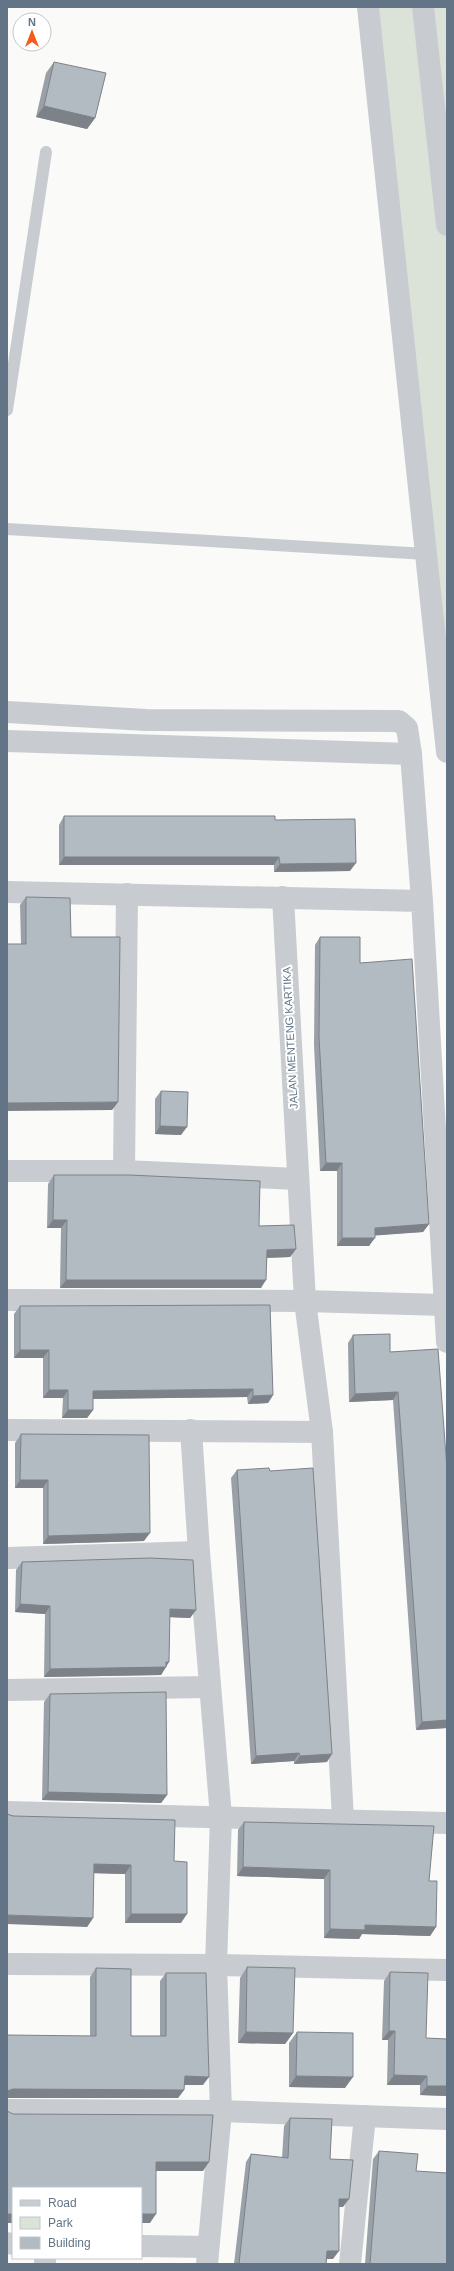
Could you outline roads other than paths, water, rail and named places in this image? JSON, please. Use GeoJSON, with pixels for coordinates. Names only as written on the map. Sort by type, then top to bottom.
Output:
{"type":"FeatureCollection","features":[{"type":"Feature","properties":{"kind":"street"},"geometry":{"type":"LineString","coordinates":[[368,7],[447,752]]}},
{"type":"Feature","properties":{"kind":"street"},"geometry":{"type":"LineString","coordinates":[[423,7],[447,225]]}},
{"type":"Feature","properties":{"kind":"street"},"geometry":{"type":"LineString","coordinates":[[7,712],[146,720],[399,721],[407,728],[411,754],[422,901],[443,1305],[447,1342]]}},
{"type":"Feature","properties":{"kind":"street"},"geometry":{"type":"LineString","coordinates":[[7,741],[411,754]]}},
{"type":"Feature","properties":{"kind":"street"},"geometry":{"type":"LineString","coordinates":[[7,892],[422,901]]}},
{"type":"Feature","properties":{"kind":"street"},"geometry":{"type":"LineString","coordinates":[[124,1171],[127,894]]}},
{"type":"Feature","properties":{"kind":"street","name":"JALAN MENTENG KARTIKA"},"geometry":{"type":"LineString","coordinates":[[283,897],[297,1179],[305,1301],[322,1432],[343,1819]]}},
{"type":"Feature","properties":{"kind":"street"},"geometry":{"type":"LineString","coordinates":[[7,1171],[124,1171],[297,1179]]}},
{"type":"Feature","properties":{"kind":"street"},"geometry":{"type":"LineString","coordinates":[[7,1300],[305,1301],[443,1305]]}},
{"type":"Feature","properties":{"kind":"street"},"geometry":{"type":"LineString","coordinates":[[7,1430],[322,1432]]}},
{"type":"Feature","properties":{"kind":"street"},"geometry":{"type":"LineString","coordinates":[[142,2246],[207,2255],[221,2111],[216,1965],[221,1817],[199,1552],[191,1430]]}},
{"type":"Feature","properties":{"kind":"street"},"geometry":{"type":"LineString","coordinates":[[7,1558],[199,1552]]}},
{"type":"Feature","properties":{"kind":"street"},"geometry":{"type":"LineString","coordinates":[[7,1690],[210,1686]]}},
{"type":"Feature","properties":{"kind":"street"},"geometry":{"type":"LineString","coordinates":[[7,1812],[447,1822]]}},
{"type":"Feature","properties":{"kind":"street"},"geometry":{"type":"LineString","coordinates":[[7,1964],[216,1965],[447,1970]]}},
{"type":"Feature","properties":{"kind":"street"},"geometry":{"type":"LineString","coordinates":[[7,2110],[221,2111],[447,2119]]}},
{"type":"Feature","properties":{"kind":"street"},"geometry":{"type":"LineString","coordinates":[[350,2264],[365,2116]]}},
{"type":"Feature","properties":{"kind":"lane"},"geometry":{"type":"LineString","coordinates":[[7,410],[46,152]]}},
{"type":"Feature","properties":{"kind":"lane"},"geometry":{"type":"LineString","coordinates":[[7,529],[426,554]]}}]}
